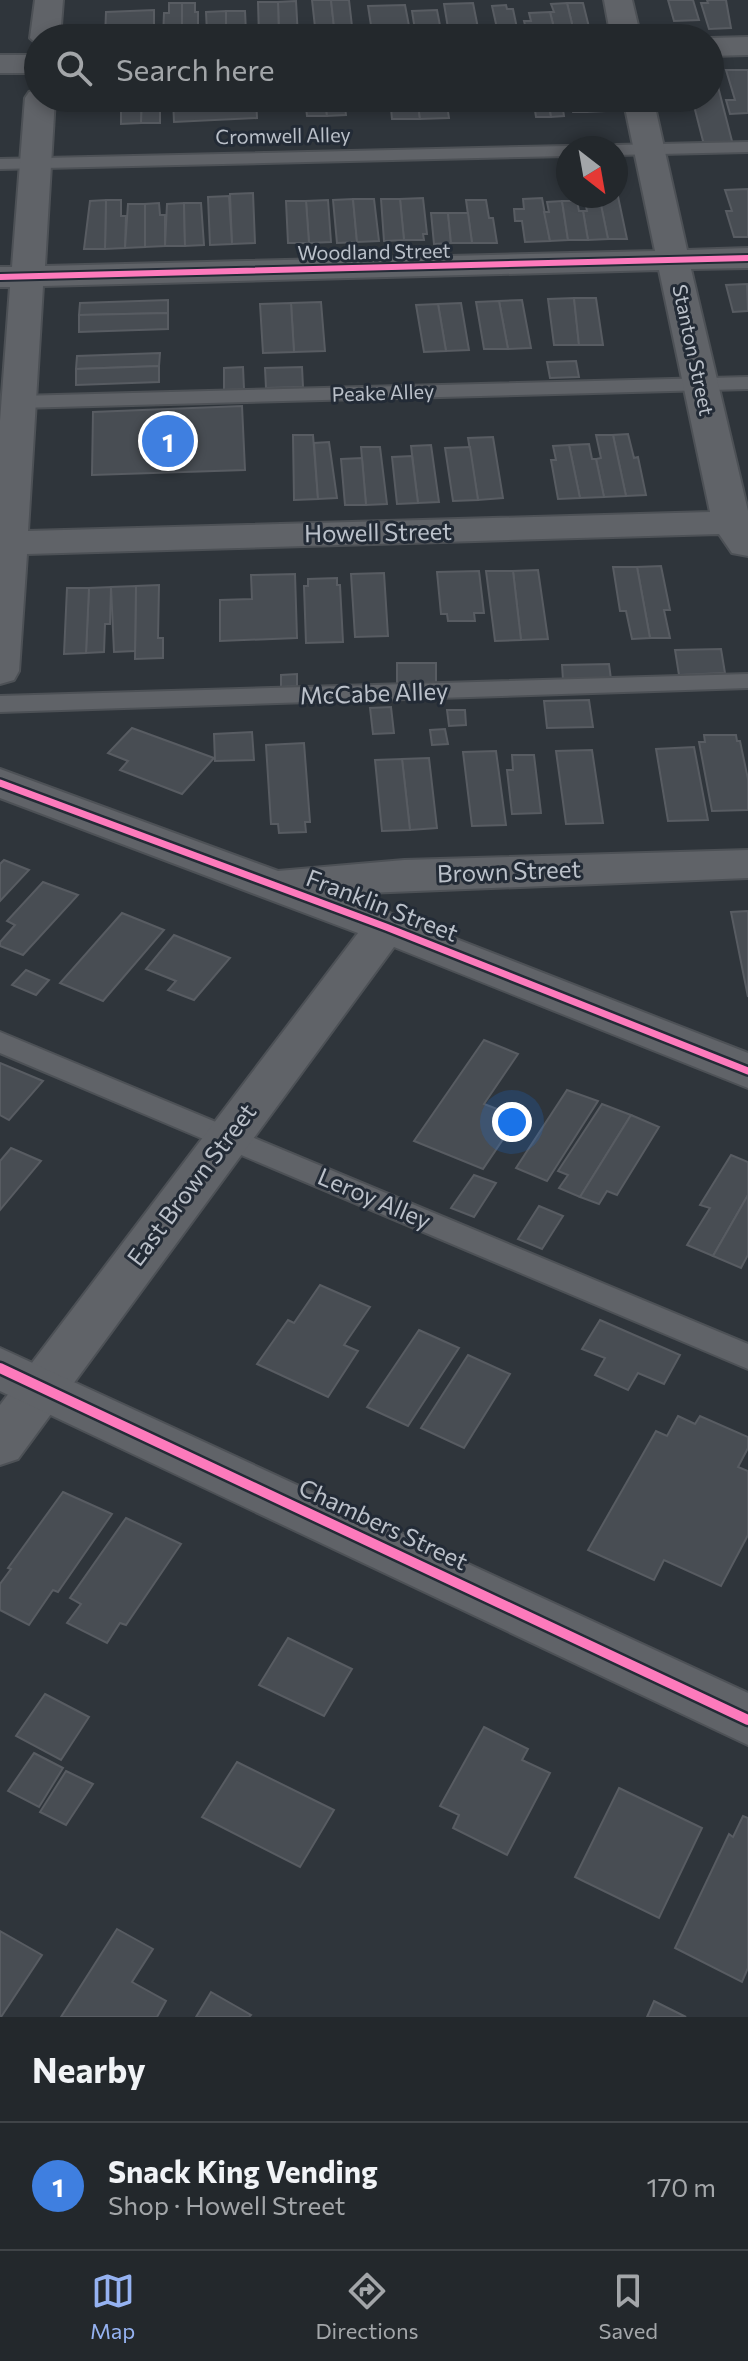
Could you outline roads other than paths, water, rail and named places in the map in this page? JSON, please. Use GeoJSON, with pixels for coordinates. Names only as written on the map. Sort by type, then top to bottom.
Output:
{"type":"FeatureCollection","features":[{"type":"Feature","properties":{"kind":"street"},"geometry":{"type":"LineString","coordinates":[[46,24],[49,0]]}},
{"type":"Feature","properties":{"kind":"street"},"geometry":{"type":"LineString","coordinates":[[618,0],[623,24]]}},
{"type":"Feature","properties":{"kind":"street"},"geometry":{"type":"LineString","coordinates":[[724,47],[748,46]]}},
{"type":"Feature","properties":{"kind":"street"},"geometry":{"type":"LineString","coordinates":[[0,64],[24,64]]}},
{"type":"Feature","properties":{"kind":"street"},"geometry":{"type":"LineString","coordinates":[[0,671],[18,402],[13,277],[35,163],[39,112]]}},
{"type":"Feature","properties":{"kind":"street","name":"Stanton Street"},"geometry":{"type":"LineString","coordinates":[[641,112],[702,384],[742,531]]}},
{"type":"Feature","properties":{"kind":"street","name":"Woodland Street"},"geometry":{"type":"LineString","coordinates":[[13,277],[748,258]]}},
{"type":"Feature","properties":{"kind":"street","name":"Howell Street"},"geometry":{"type":"LineString","coordinates":[[8,543],[742,531]]}},
{"type":"Feature","properties":{"kind":"street","name":"Franklin Street"},"geometry":{"type":"LineString","coordinates":[[0,783],[386,927],[748,1071]]}},
{"type":"Feature","properties":{"kind":"street","name":"Brown Street"},"geometry":{"type":"LineString","coordinates":[[270,885],[404,875],[748,864]]}},
{"type":"Feature","properties":{"kind":"street","name":"East Brown Street"},"geometry":{"type":"LineString","coordinates":[[0,1444],[21,1378],[227,1136],[386,927]]}},
{"type":"Feature","properties":{"kind":"street","name":"Chambers Street"},"geometry":{"type":"LineString","coordinates":[[21,1378],[748,1720]]}},
{"type":"Feature","properties":{"kind":"lane"},"geometry":{"type":"LineString","coordinates":[[628,150],[748,147]]}},
{"type":"Feature","properties":{"kind":"lane","name":"Cromwell Alley"},"geometry":{"type":"LineString","coordinates":[[0,164],[556,151]]}},
{"type":"Feature","properties":{"kind":"lane","name":"Peake Alley"},"geometry":{"type":"LineString","coordinates":[[18,402],[748,383]]}},
{"type":"Feature","properties":{"kind":"lane","name":"McCabe Alley"},"geometry":{"type":"LineString","coordinates":[[0,704],[748,681]]}},
{"type":"Feature","properties":{"kind":"lane","name":"Leroy Alley"},"geometry":{"type":"LineString","coordinates":[[0,1042],[748,1357]]}},
{"type":"Feature","properties":{"kind":"place","name":"Snack King Vending"},"geometry":{"type":"Point","coordinates":[168,441]}}]}
